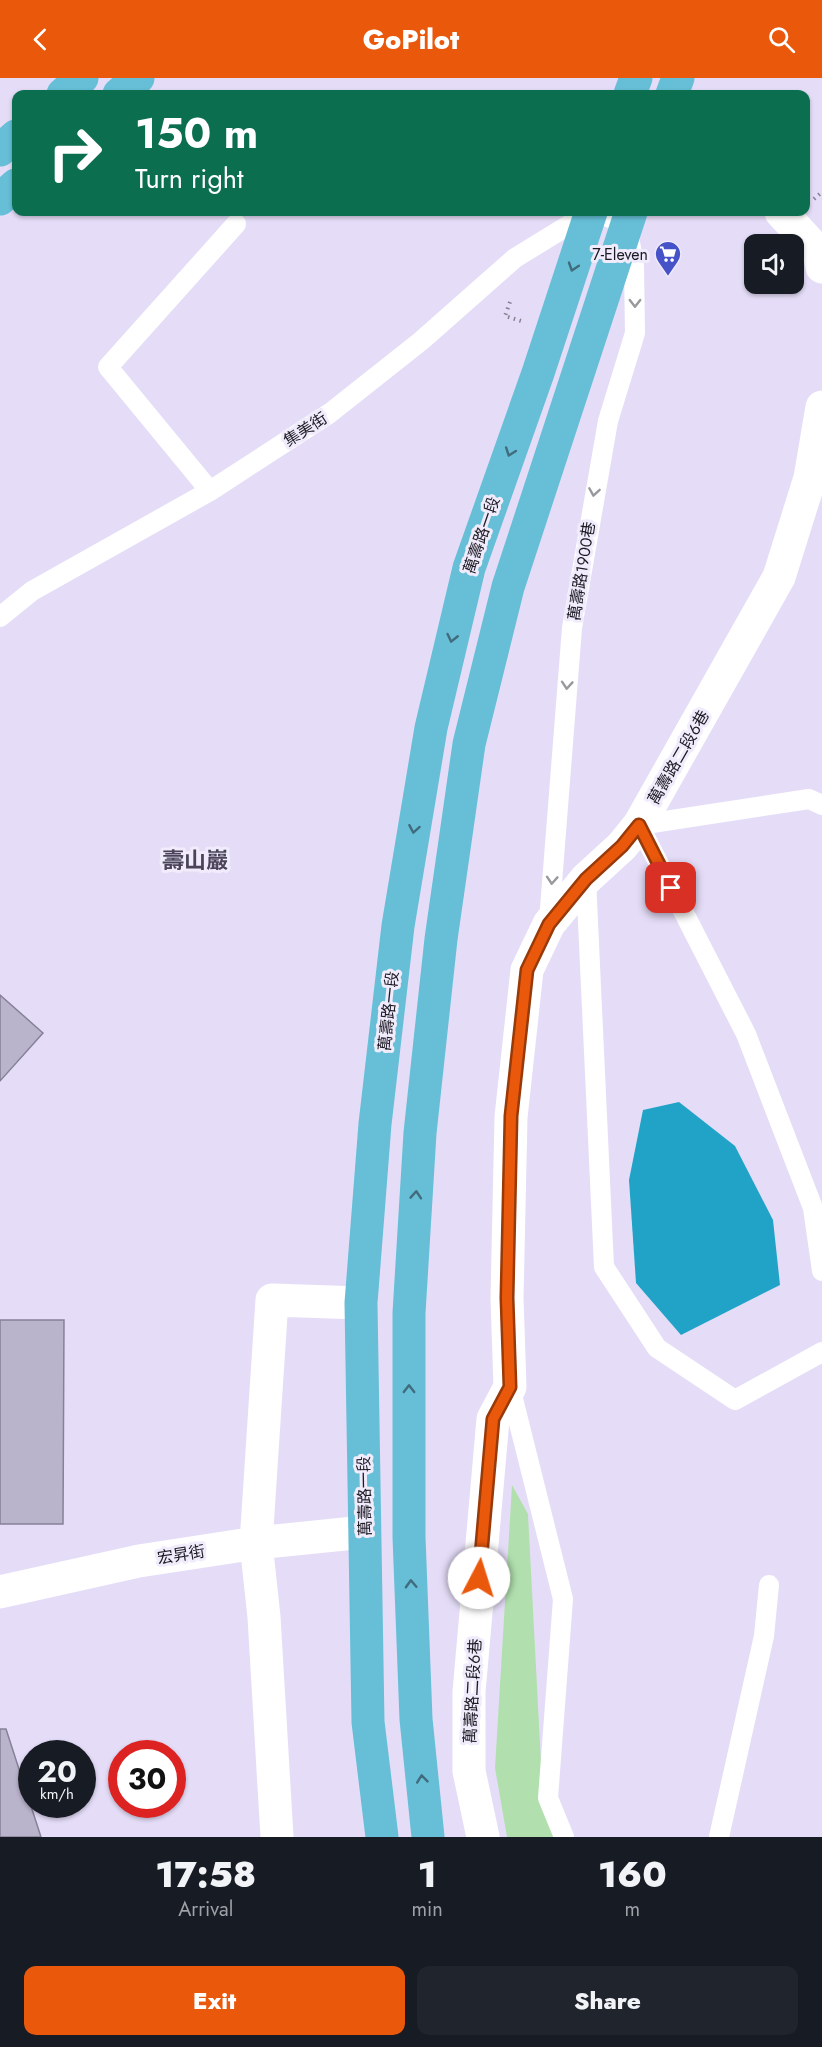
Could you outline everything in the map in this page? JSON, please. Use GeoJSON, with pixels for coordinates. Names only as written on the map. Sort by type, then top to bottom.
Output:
{"type":"FeatureCollection","features":[{"type":"Feature","properties":{"kind":"main road"},"geometry":{"type":"LineString","coordinates":[[68,90],[82,78]]}},
{"type":"Feature","properties":{"kind":"main road"},"geometry":{"type":"LineString","coordinates":[[124,90],[138,78]]}},
{"type":"Feature","properties":{"kind":"main road"},"geometry":{"type":"LineString","coordinates":[[0,150],[12,140]]}},
{"type":"Feature","properties":{"kind":"main road"},"geometry":{"type":"LineString","coordinates":[[0,199],[12,188]]}},
{"type":"Feature","properties":{"kind":"main road","name":"萬壽路一段"},"geometry":{"type":"LineString","coordinates":[[382,1837],[368,1722],[361,1303],[375,1124],[398,926],[431,728],[469,568],[538,373],[590,216]]}},
{"type":"Feature","properties":{"kind":"main road"},"geometry":{"type":"LineString","coordinates":[[428,1837],[416,1719],[409,1537],[409,1313],[420,1133],[441,939],[469,744],[508,587],[629,218]]}},
{"type":"Feature","properties":{"kind":"street"},"geometry":{"type":"LineString","coordinates":[[785,216],[819,253],[822,267]]}},
{"type":"Feature","properties":{"kind":"street","name":"萬壽路二段6巷"},"geometry":{"type":"LineString","coordinates":[[483,1837],[469,1771],[469,1692],[493,1419],[510,1387],[507,1298],[511,1116],[527,970],[549,924],[586,879],[622,846],[639,825],[779,577],[810,478],[822,407]]}},
{"type":"Feature","properties":{"kind":"street"},"geometry":{"type":"LineString","coordinates":[[277,1837],[264,1617],[256,1543],[272,1300],[361,1303]]}},
{"type":"Feature","properties":{"kind":"street","name":"宏昇街"},"geometry":{"type":"LineString","coordinates":[[0,1592],[139,1561],[256,1543],[364,1532]]}},
{"type":"Feature","properties":{"kind":"lane","name":"集美街"},"geometry":{"type":"LineString","coordinates":[[0,617],[32,591],[210,491],[330,413],[421,341],[515,258],[584,216]]}},
{"type":"Feature","properties":{"kind":"lane","name":"萬壽路1900巷"},"geometry":{"type":"LineString","coordinates":[[549,924],[572,628],[608,421],[635,333],[634,266],[629,218]]}},
{"type":"Feature","properties":{"kind":"lane"},"geometry":{"type":"LineString","coordinates":[[210,491],[108,367],[236,224]]}},
{"type":"Feature","properties":{"kind":"lane"},"geometry":{"type":"LineString","coordinates":[[822,805],[808,799],[639,825],[746,1034],[813,1208],[822,1271]]}},
{"type":"Feature","properties":{"kind":"lane"},"geometry":{"type":"LineString","coordinates":[[586,879],[604,1267],[657,1348],[735,1400],[822,1352]]}},
{"type":"Feature","properties":{"kind":"lane"},"geometry":{"type":"LineString","coordinates":[[510,1387],[562,1599],[548,1798],[564,1837]]}},
{"type":"Feature","properties":{"kind":"lane"},"geometry":{"type":"LineString","coordinates":[[718,1837],[764,1636],[770,1585]]}},
{"type":"Feature","properties":{"kind":"green space"},"geometry":{"type":"Polygon","coordinates":[[[512,1485],[528,1514],[543,1801],[559,1837],[507,1837],[495,1768],[512,1485]]]}},
{"type":"Feature","properties":{"kind":"water"},"geometry":{"type":"Polygon","coordinates":[[[679,1102],[735,1146],[773,1220],[780,1285],[681,1335],[636,1283],[629,1180],[643,1110],[679,1102]]]}},
{"type":"Feature","properties":{"kind":"building"},"geometry":{"type":"Polygon","coordinates":[[[0,995],[43,1033],[0,1081],[0,995]]]}},
{"type":"Feature","properties":{"kind":"building"},"geometry":{"type":"Polygon","coordinates":[[[0,1320],[64,1320],[63,1524],[0,1524],[0,1320]]]}},
{"type":"Feature","properties":{"kind":"building"},"geometry":{"type":"Polygon","coordinates":[[[0,1729],[6,1729],[18,1766],[18,1818],[35,1818],[41,1837],[0,1837],[0,1729]]]}},
{"type":"Feature","properties":{"kind":"place","name":"7-Eleven"},"geometry":{"type":"Point","coordinates":[668,277]}},
{"type":"Feature","properties":{"kind":"district","name":"壽山巖"},"geometry":{"type":"Point","coordinates":[195,860]}},
{"type":"Feature","properties":{"kind":"route"},"geometry":{"type":"LineString","coordinates":[[479,1578],[493,1419],[510,1387],[507,1298],[511,1116],[527,970],[549,924],[586,879],[622,846],[639,825],[671,888]]}}]}
